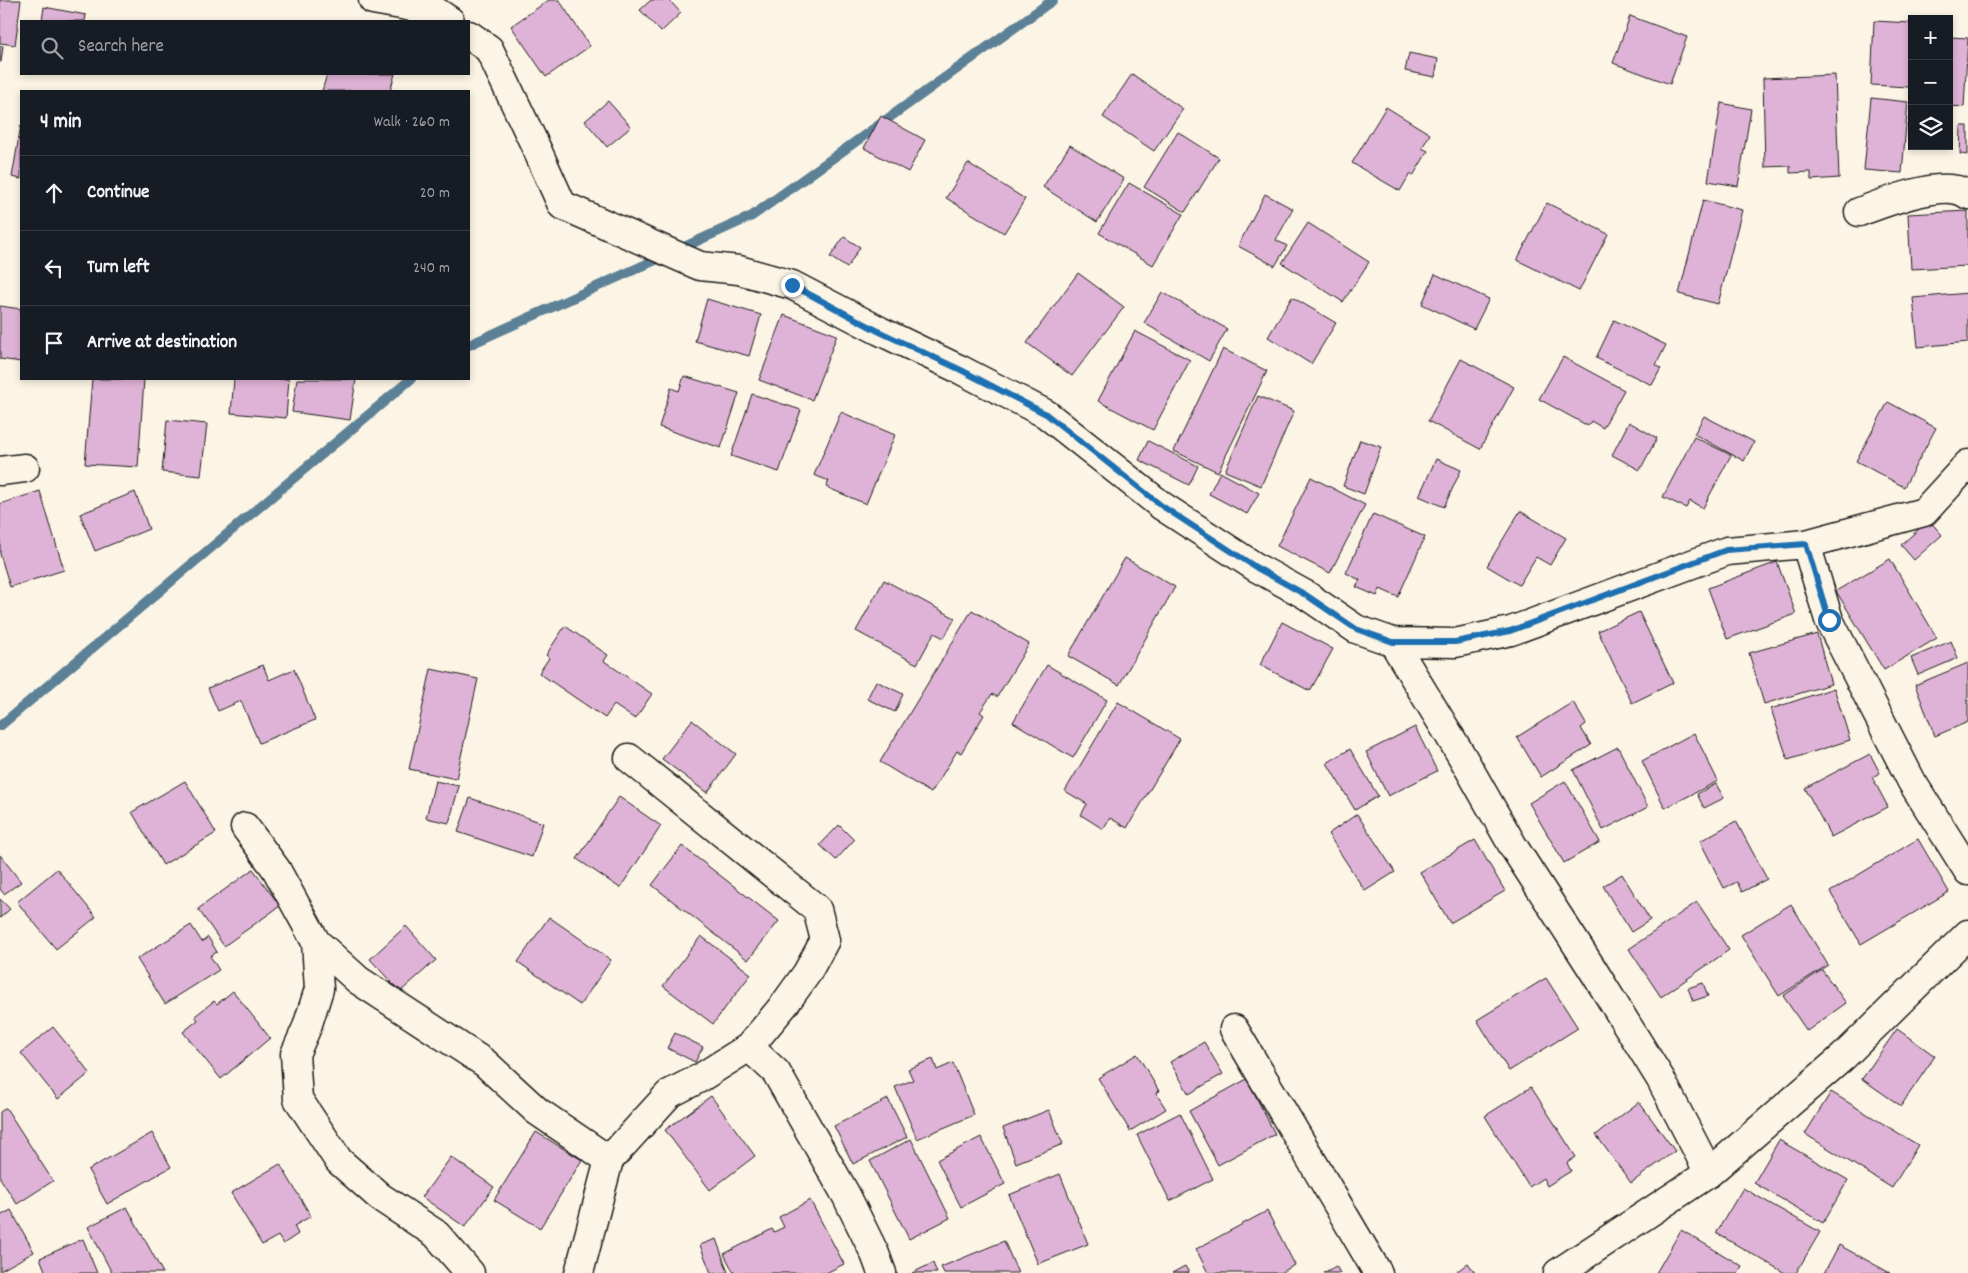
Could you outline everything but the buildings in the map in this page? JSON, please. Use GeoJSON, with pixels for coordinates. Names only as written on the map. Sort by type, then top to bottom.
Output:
{"type":"FeatureCollection","features":[{"type":"Feature","properties":{"kind":"street"},"geometry":{"type":"LineString","coordinates":[[373,0],[443,11]]}},
{"type":"Feature","properties":{"kind":"street"},"geometry":{"type":"LineString","coordinates":[[470,36],[488,49],[562,205],[700,266],[739,270],[792,285],[880,332],[961,370],[1046,414],[1170,511],[1257,568],[1306,595],[1356,629],[1393,642],[1455,642],[1510,631],[1726,550],[1806,544],[1924,512],[1968,464]]}},
{"type":"Feature","properties":{"kind":"street"},"geometry":{"type":"LineString","coordinates":[[1859,212],[1921,190],[1961,189],[1968,194]]}},
{"type":"Feature","properties":{"kind":"street"},"geometry":{"type":"LineString","coordinates":[[1806,544],[1829,620],[1912,782],[1968,871]]}},
{"type":"Feature","properties":{"kind":"street"},"geometry":{"type":"LineString","coordinates":[[1393,642],[1463,758],[1512,846],[1593,970],[1660,1078],[1708,1173]]}},
{"type":"Feature","properties":{"kind":"street"},"geometry":{"type":"LineString","coordinates":[[579,1273],[609,1160],[669,1094],[700,1078],[749,1047],[784,1005],[807,973],[825,940],[816,909],[629,758]]}},
{"type":"Feature","properties":{"kind":"street"},"geometry":{"type":"LineString","coordinates":[[245,827],[276,869],[316,942],[358,980],[485,1063],[536,1111],[609,1160]]}},
{"type":"Feature","properties":{"kind":"street"},"geometry":{"type":"LineString","coordinates":[[1558,1273],[1708,1173],[1843,1057],[1968,934]]}},
{"type":"Feature","properties":{"kind":"street"},"geometry":{"type":"LineString","coordinates":[[316,942],[319,989],[307,1027],[295,1054],[298,1099],[339,1161],[380,1197],[436,1234],[470,1273]]}},
{"type":"Feature","properties":{"kind":"street"},"geometry":{"type":"LineString","coordinates":[[1234,1029],[1378,1273]]}},
{"type":"Feature","properties":{"kind":"street"},"geometry":{"type":"LineString","coordinates":[[749,1047],[776,1072],[846,1195],[875,1254],[882,1273]]}},
{"type":"Feature","properties":{"kind":"waterway"},"geometry":{"type":"LineString","coordinates":[[470,345],[752,216],[1053,0]]}},
{"type":"Feature","properties":{"kind":"waterway"},"geometry":{"type":"LineString","coordinates":[[0,726],[410,380]]}},
{"type":"Feature","properties":{"kind":"route"},"geometry":{"type":"LineString","coordinates":[[792,285],[880,332],[961,370],[1046,414],[1162,506],[1257,568],[1306,595],[1356,629],[1393,642],[1455,642],[1510,631],[1726,550],[1806,544],[1829,620]]}}]}
